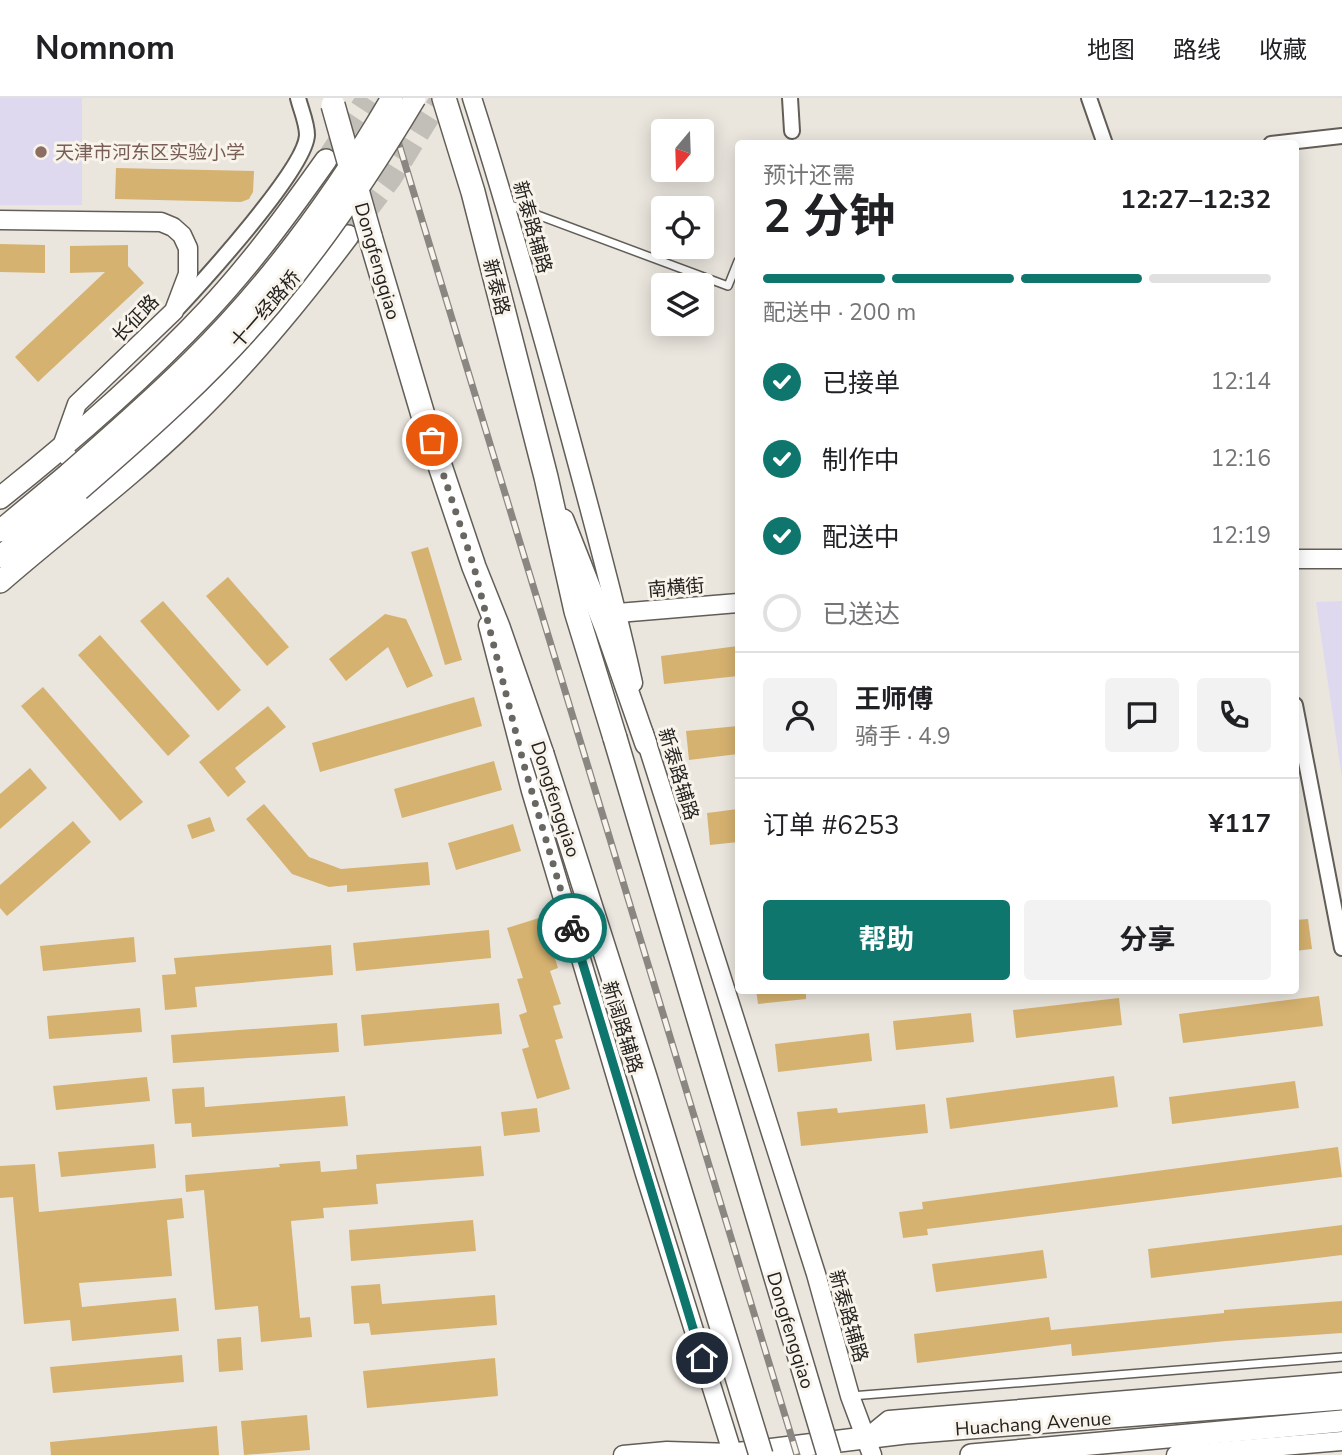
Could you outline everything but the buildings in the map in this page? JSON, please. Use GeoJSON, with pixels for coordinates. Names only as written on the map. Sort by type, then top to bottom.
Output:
{"type":"FeatureCollection","features":[{"type":"Feature","properties":{"kind":"highway","name":"Dongfengqiao"},"geometry":{"type":"LineString","coordinates":[[332,101],[359,236],[542,754],[761,1455]]}},
{"type":"Feature","properties":{"kind":"highway","name":"新泰路"},"geometry":{"type":"LineString","coordinates":[[446,105],[473,192],[546,478]]}},
{"type":"Feature","properties":{"kind":"highway","name":"Dongfengqiao"},"geometry":{"type":"LineString","coordinates":[[546,478],[576,611],[829,1455]]}},
{"type":"Feature","properties":{"kind":"main road"},"geometry":{"type":"LineString","coordinates":[[0,557],[138,412],[216,336],[262,284],[332,193],[392,98]]}},
{"type":"Feature","properties":{"kind":"main road","name":"十一经路桥"},"geometry":{"type":"LineString","coordinates":[[72,483],[180,400],[270,305],[344,210],[415,98]]}},
{"type":"Feature","properties":{"kind":"main road"},"geometry":{"type":"LineString","coordinates":[[0,498],[61,449],[154,365],[208,310],[290,211],[326,160]]}},
{"type":"Feature","properties":{"kind":"main road"},"geometry":{"type":"LineString","coordinates":[[0,582],[186,424],[227,383],[311,285],[359,236]]}},
{"type":"Feature","properties":{"kind":"main road"},"geometry":{"type":"LineString","coordinates":[[546,478],[606,629],[646,744]]}},
{"type":"Feature","properties":{"kind":"main road"},"geometry":{"type":"LineString","coordinates":[[0,531],[72,483]]}},
{"type":"Feature","properties":{"kind":"main road","name":"Huachang Avenue"},"geometry":{"type":"LineString","coordinates":[[730,1454],[869,1447],[905,1433],[1342,1399]]}},
{"type":"Feature","properties":{"kind":"main road","name":"Huachang Avenue"},"geometry":{"type":"LineString","coordinates":[[971,1455],[1342,1421]]}},
{"type":"Feature","properties":{"kind":"street"},"geometry":{"type":"LineString","coordinates":[[174,311],[262,210],[296,162],[307,137],[298,98]]}},
{"type":"Feature","properties":{"kind":"street","name":"新泰路辅路"},"geometry":{"type":"LineString","coordinates":[[472,98],[506,203],[618,613],[646,744],[816,1274],[850,1396],[869,1447]]}},
{"type":"Feature","properties":{"kind":"street"},"geometry":{"type":"LineString","coordinates":[[790,98],[792,131]]}},
{"type":"Feature","properties":{"kind":"street"},"geometry":{"type":"LineString","coordinates":[[1090,98],[1104,140]]}},
{"type":"Feature","properties":{"kind":"street"},"geometry":{"type":"LineString","coordinates":[[1299,141],[1342,136]]}},
{"type":"Feature","properties":{"kind":"street","name":"长征路"},"geometry":{"type":"LineString","coordinates":[[0,220],[161,222],[183,235],[188,248],[189,261],[184,289],[174,311],[77,404],[61,449]]}},
{"type":"Feature","properties":{"kind":"street"},"geometry":{"type":"LineString","coordinates":[[61,449],[103,497]]}},
{"type":"Feature","properties":{"kind":"street"},"geometry":{"type":"LineString","coordinates":[[1299,559],[1342,559]]}},
{"type":"Feature","properties":{"kind":"street","name":"新阔路辅路"},"geometry":{"type":"LineString","coordinates":[[474,567],[496,662],[535,804],[730,1454]]}},
{"type":"Feature","properties":{"kind":"street","name":"南横街"},"geometry":{"type":"LineString","coordinates":[[618,613],[735,603]]}},
{"type":"Feature","properties":{"kind":"street"},"geometry":{"type":"LineString","coordinates":[[1299,726],[1342,948]]}},
{"type":"Feature","properties":{"kind":"street"},"geometry":{"type":"LineString","coordinates":[[869,1447],[889,1420],[1342,1382]]}},
{"type":"Feature","properties":{"kind":"street"},"geometry":{"type":"LineString","coordinates":[[1176,1455],[1342,1441]]}},
{"type":"Feature","properties":{"kind":"street"},"geometry":{"type":"LineString","coordinates":[[623,1455],[667,1451],[730,1454]]}},
{"type":"Feature","properties":{"kind":"lane"},"geometry":{"type":"LineString","coordinates":[[506,203],[728,286],[735,268]]}},
{"type":"Feature","properties":{"kind":"lane"},"geometry":{"type":"LineString","coordinates":[[850,1396],[1342,1357]]}},
{"type":"Feature","properties":{"kind":"shaded area","name":"天津市河东区实验小学"},"geometry":{"type":"Polygon","coordinates":[[[0,98],[82,98],[82,205],[0,205],[0,98]]]}},
{"type":"Feature","properties":{"kind":"shaded area"},"geometry":{"type":"Polygon","coordinates":[[[1342,601],[1342,778],[1316,602],[1342,601]]]}},
{"type":"Feature","properties":{"kind":"tunnel"},"geometry":{"type":"LineString","coordinates":[[326,160],[367,98]]}},
{"type":"Feature","properties":{"kind":"tunnel"},"geometry":{"type":"LineString","coordinates":[[348,236],[391,179],[441,98]]}},
{"type":"Feature","properties":{"kind":"railway"},"geometry":{"type":"LineString","coordinates":[[385,98],[797,1455]]}},
{"type":"Feature","properties":{"kind":"way so far"},"geometry":{"type":"LineString","coordinates":[[432,440],[474,567],[496,662],[531,791],[572,928]]}},
{"type":"Feature","properties":{"kind":"place","name":"天津市河东区实验小学"},"geometry":{"type":"Point","coordinates":[41,152]}},
{"type":"Feature","properties":{"kind":"route"},"geometry":{"type":"LineString","coordinates":[[572,928],[702,1358]]}}]}
